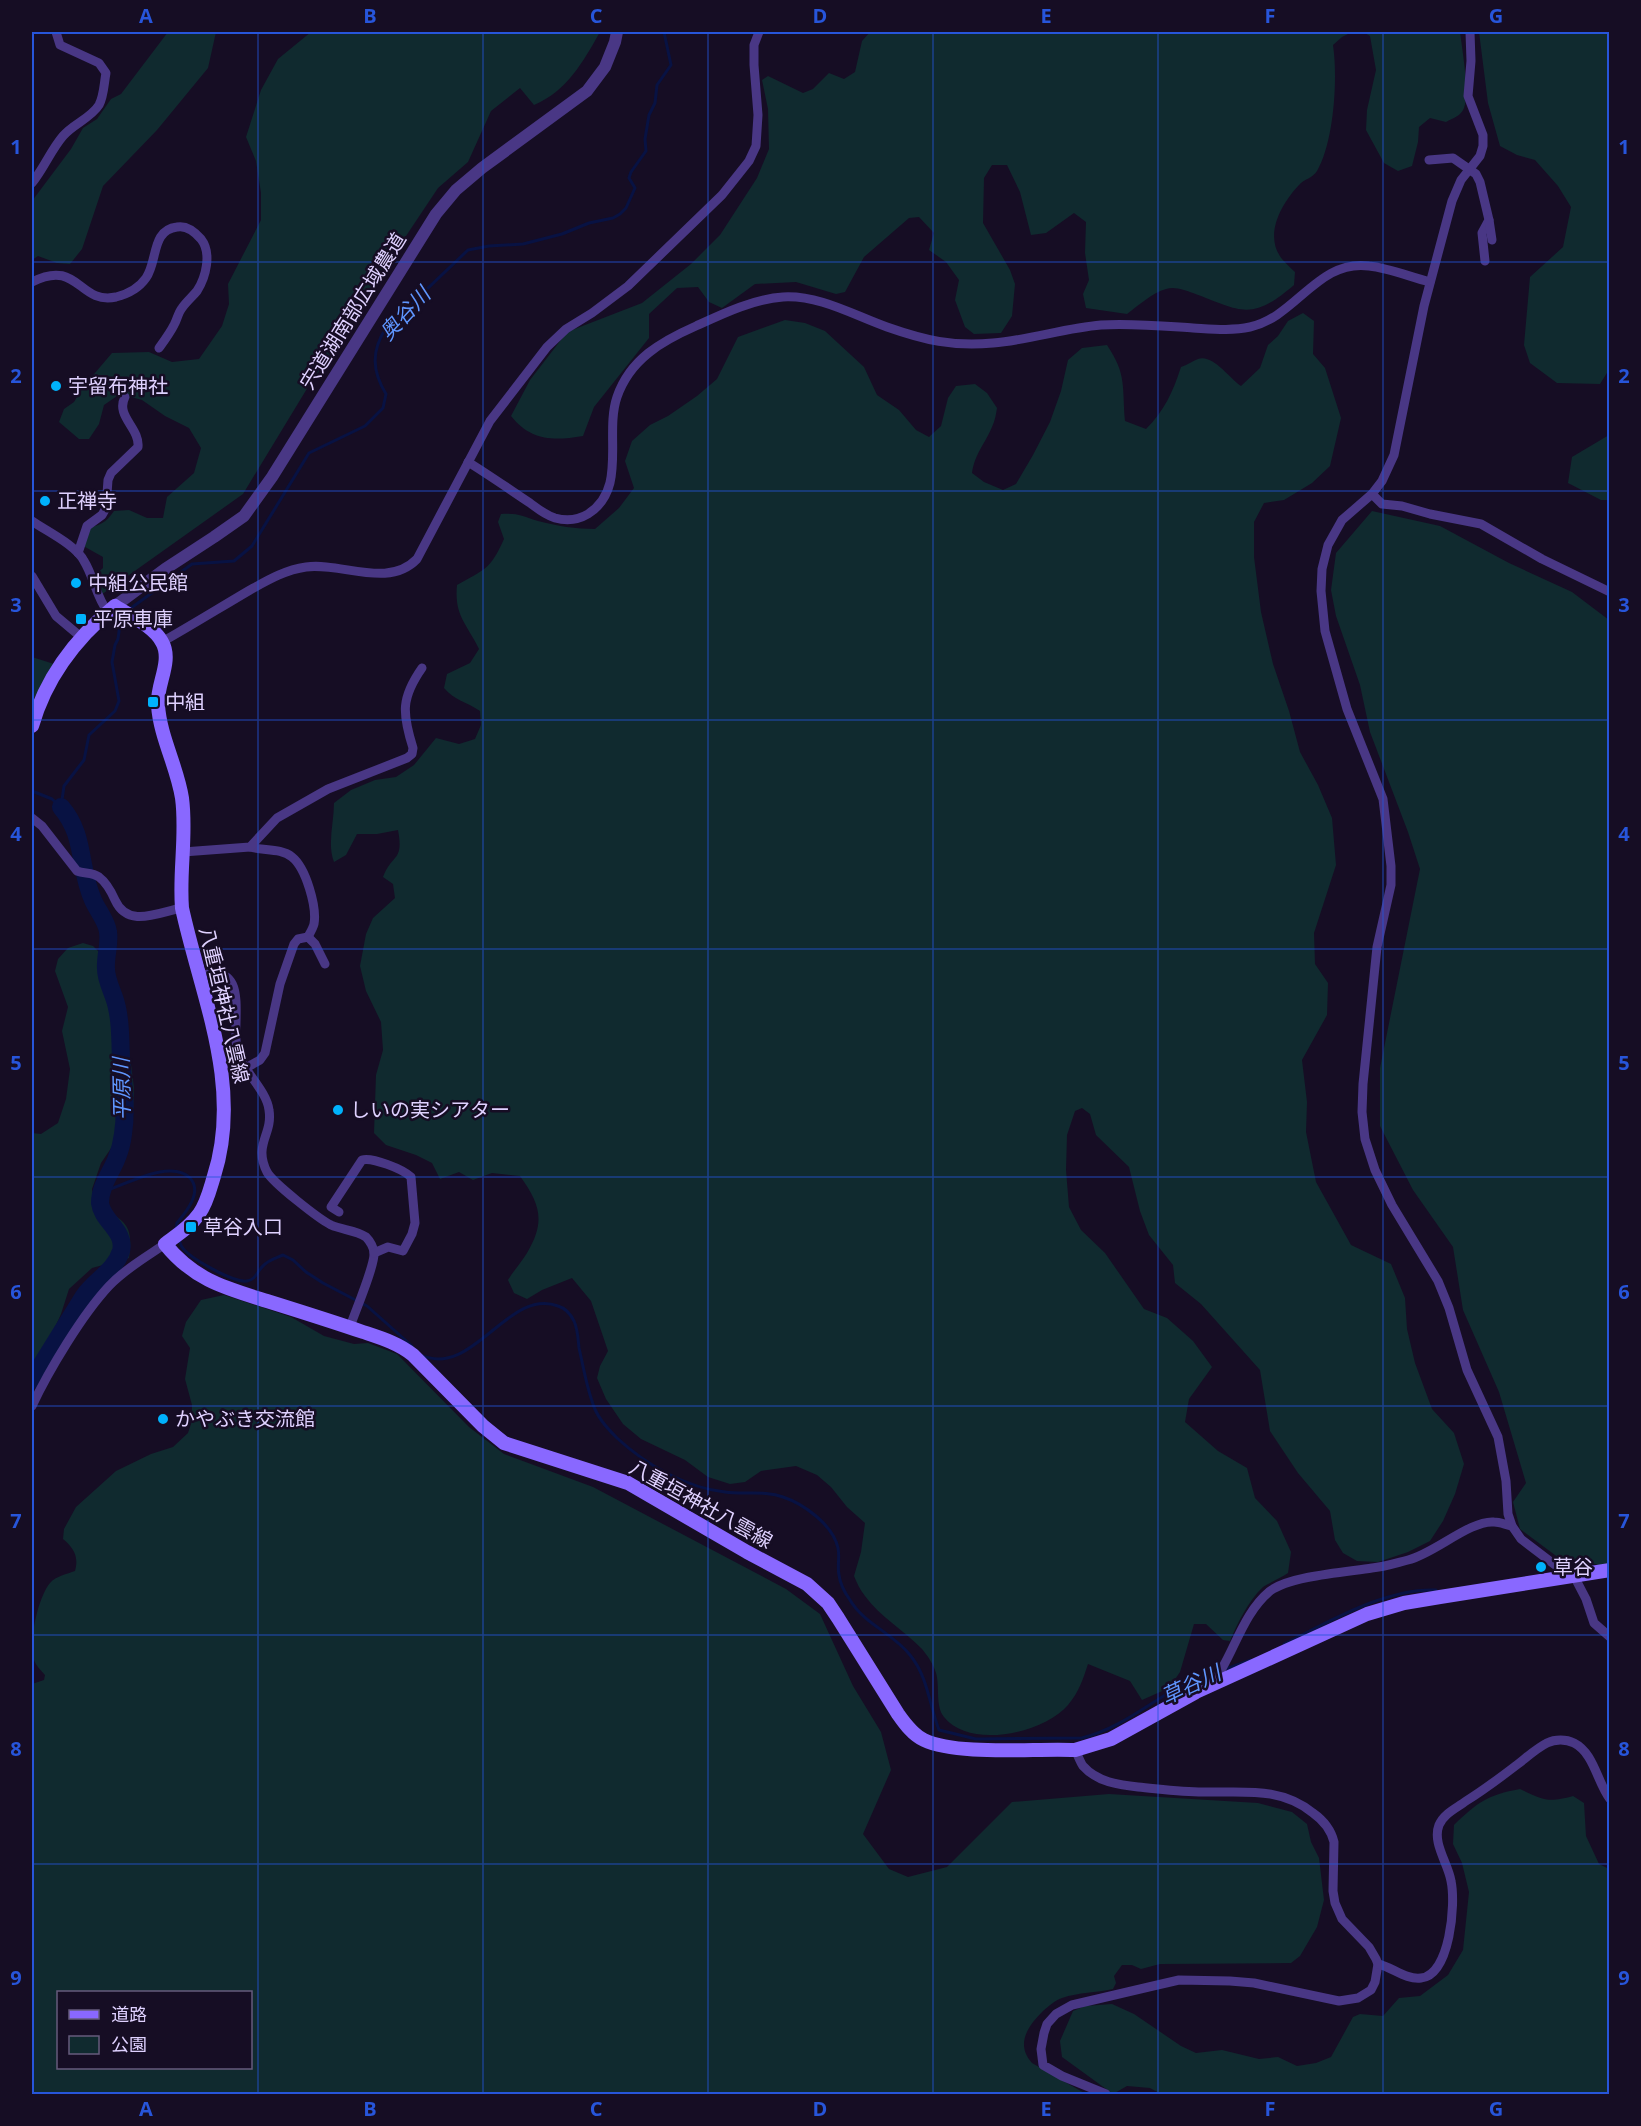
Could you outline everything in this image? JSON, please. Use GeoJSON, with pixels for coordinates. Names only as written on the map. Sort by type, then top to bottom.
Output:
{"type":"FeatureCollection","features":[{"type":"Feature","properties":{"kind":"main road"},"geometry":{"type":"LineString","coordinates":[[32,726],[54,675],[81,637],[112,609],[149,628],[162,642]]}},
{"type":"Feature","properties":{"kind":"main road","name":"八重垣神社八雲線"},"geometry":{"type":"LineString","coordinates":[[162,642],[166,651],[166,661],[158,703],[160,718],[182,796],[184,830],[182,908],[221,1062],[224,1094],[224,1135],[220,1155],[206,1202],[192,1222],[173,1238],[178,1261],[227,1289],[392,1342],[413,1355],[483,1426],[504,1443],[628,1483],[807,1584],[828,1603],[898,1714],[909,1729],[922,1740],[950,1747],[974,1749],[1075,1750],[1112,1739],[1219,1675],[1367,1614],[1413,1601],[1610,1570]]}},
{"type":"Feature","properties":{"kind":"street"},"geometry":{"type":"LineString","coordinates":[[32,183],[62,137],[99,105],[106,73],[99,63],[60,45],[56,32]]}},
{"type":"Feature","properties":{"kind":"street","name":"宍道湖南部広域農道"},"geometry":{"type":"LineString","coordinates":[[112,609],[165,569],[244,516],[272,477],[436,214],[456,190],[482,168],[587,91],[605,67],[617,32]]}},
{"type":"Feature","properties":{"kind":"street"},"geometry":{"type":"LineString","coordinates":[[162,642],[239,596],[293,569],[329,567],[382,574],[404,570],[410,566],[421,553],[490,421],[547,347],[566,329],[628,286],[722,195],[749,161],[756,146],[758,115],[754,45],[759,32]]}},
{"type":"Feature","properties":{"kind":"street"},"geometry":{"type":"LineString","coordinates":[[1470,32],[1471,62],[1468,96],[1483,135],[1483,146],[1480,156],[1455,190],[1414,351],[1394,456],[1382,481],[1372,494],[1342,520],[1328,544],[1322,569],[1321,591],[1325,631],[1347,709],[1383,799],[1391,866],[1391,885],[1377,947],[1362,1112],[1365,1139],[1372,1163],[1383,1188],[1438,1281],[1449,1308],[1467,1370],[1498,1437],[1506,1481],[1508,1514],[1512,1526],[1521,1539],[1559,1568],[1574,1575],[1594,1623],[1610,1637]]}},
{"type":"Feature","properties":{"kind":"street"},"geometry":{"type":"LineString","coordinates":[[1429,160],[1453,158],[1476,174],[1480,182],[1492,240]]}},
{"type":"Feature","properties":{"kind":"street"},"geometry":{"type":"LineString","coordinates":[[1485,261],[1481,240],[1489,220]]}},
{"type":"Feature","properties":{"kind":"street"},"geometry":{"type":"LineString","coordinates":[[32,282],[57,274],[68,277],[87,292],[95,295],[114,297],[124,294],[137,287],[147,276],[156,245],[163,233],[176,227],[188,228],[203,241],[206,258],[204,276],[159,348]]}},
{"type":"Feature","properties":{"kind":"street"},"geometry":{"type":"LineString","coordinates":[[468,462],[489,474],[543,513],[564,519],[581,518],[598,506],[607,495],[610,486],[617,397],[633,368],[642,357],[663,341],[762,300],[802,297],[831,305],[913,335],[959,345],[995,343],[1102,325],[1222,329],[1252,327],[1285,311],[1333,270],[1351,266],[1368,265],[1430,282]]}},
{"type":"Feature","properties":{"kind":"street"},"geometry":{"type":"LineString","coordinates":[[78,553],[87,526],[102,515],[106,508],[108,480],[111,473],[138,447],[138,435],[122,412],[121,405],[125,398]]}},
{"type":"Feature","properties":{"kind":"street"},"geometry":{"type":"LineString","coordinates":[[1372,494],[1382,504],[1402,506],[1481,524],[1542,559],[1610,592]]}},
{"type":"Feature","properties":{"kind":"street"},"geometry":{"type":"LineString","coordinates":[[32,521],[84,559],[102,605],[112,609]]}},
{"type":"Feature","properties":{"kind":"street"},"geometry":{"type":"LineString","coordinates":[[32,576],[56,616],[81,637]]}},
{"type":"Feature","properties":{"kind":"street"},"geometry":{"type":"LineString","coordinates":[[250,847],[277,818],[328,789],[399,762],[412,754],[404,710],[410,686],[422,668]]}},
{"type":"Feature","properties":{"kind":"street"},"geometry":{"type":"LineString","coordinates":[[32,818],[42,826],[73,866],[86,873],[94,874],[105,882],[118,905],[131,916],[140,918],[182,908]]}},
{"type":"Feature","properties":{"kind":"street"},"geometry":{"type":"LineString","coordinates":[[183,852],[250,847],[280,851],[291,856],[301,867],[307,882],[314,915],[314,926],[308,937]]}},
{"type":"Feature","properties":{"kind":"street"},"geometry":{"type":"LineString","coordinates":[[308,937],[315,944],[325,964]]}},
{"type":"Feature","properties":{"kind":"street"},"geometry":{"type":"LineString","coordinates":[[244,1069],[260,1060],[264,1053],[280,984],[291,949],[298,939],[308,937]]}},
{"type":"Feature","properties":{"kind":"street"},"geometry":{"type":"LineString","coordinates":[[200,976],[219,973],[233,983],[236,994],[235,1046],[244,1069],[269,1106],[269,1125],[261,1152],[268,1173],[274,1181],[319,1218],[333,1226],[364,1236],[369,1241],[374,1253],[350,1327]]}},
{"type":"Feature","properties":{"kind":"street"},"geometry":{"type":"LineString","coordinates":[[339,1212],[331,1208],[362,1160],[369,1158],[405,1172],[411,1177],[415,1223],[412,1234],[403,1251],[388,1247],[374,1253]]}},
{"type":"Feature","properties":{"kind":"street"},"geometry":{"type":"LineString","coordinates":[[32,1406],[88,1312],[110,1285],[130,1267],[173,1238]]}},
{"type":"Feature","properties":{"kind":"street"},"geometry":{"type":"LineString","coordinates":[[1219,1675],[1245,1624],[1257,1605],[1273,1589],[1306,1578],[1376,1568],[1411,1560],[1435,1549],[1466,1530],[1489,1522],[1512,1526]]}},
{"type":"Feature","properties":{"kind":"street"},"geometry":{"type":"LineString","coordinates":[[1378,1964],[1419,1978],[1430,1975],[1439,1965],[1453,1912],[1451,1881],[1438,1840],[1439,1824],[1449,1812],[1485,1789],[1548,1742],[1562,1740],[1572,1742],[1587,1755],[1599,1783],[1610,1799]]}},
{"type":"Feature","properties":{"kind":"street"},"geometry":{"type":"LineString","coordinates":[[1075,1750],[1083,1766],[1108,1782],[1187,1792],[1245,1791],[1274,1794],[1288,1798],[1309,1809],[1325,1824],[1333,1836],[1333,1891],[1342,1919],[1369,1947],[1378,1964],[1374,1986],[1365,1994],[1350,2000],[1329,2000],[1254,1983],[1179,1980],[1072,2005],[1056,2014],[1047,2024],[1041,2049],[1043,2065],[1062,2076],[1106,2094]]}},
{"type":"Feature","properties":{"kind":"green space"},"geometry":{"type":"Polygon","coordinates":[[[168,32],[216,32],[208,68],[157,130],[103,186],[82,249],[70,264],[57,263],[38,256],[32,260],[32,201],[71,149],[83,128],[97,119],[111,99],[121,94],[168,32]]]}},
{"type":"Feature","properties":{"kind":"green space"},"geometry":{"type":"Polygon","coordinates":[[[311,32],[600,32],[580,65],[556,92],[534,105],[520,88],[491,111],[468,162],[438,188],[398,248],[356,319],[308,387],[243,494],[101,595],[93,577],[103,568],[103,557],[78,543],[85,528],[102,523],[114,511],[129,510],[147,518],[163,518],[167,497],[194,473],[201,448],[189,428],[165,416],[142,400],[120,394],[104,405],[99,424],[89,439],[79,439],[59,422],[64,409],[74,402],[83,387],[112,353],[149,352],[172,362],[199,359],[222,326],[229,304],[228,284],[261,220],[261,193],[256,161],[246,137],[261,90],[278,59],[311,32]]]}},
{"type":"Feature","properties":{"kind":"green space"},"geometry":{"type":"Polygon","coordinates":[[[870,32],[1352,32],[1333,45],[1335,92],[1331,127],[1323,159],[1317,171],[1301,183],[1286,201],[1277,220],[1274,240],[1282,259],[1295,272],[1294,285],[1279,297],[1256,309],[1245,310],[1223,305],[1187,291],[1172,288],[1156,293],[1127,314],[1086,308],[1083,294],[1089,280],[1085,253],[1086,222],[1074,213],[1046,233],[1031,235],[1020,192],[1007,165],[992,165],[984,178],[983,223],[1010,270],[1015,284],[1012,316],[1001,333],[974,334],[965,327],[955,300],[959,280],[946,262],[929,250],[934,233],[919,217],[909,218],[864,257],[845,292],[836,294],[796,282],[755,284],[722,308],[709,302],[698,287],[677,288],[649,314],[649,338],[594,407],[583,436],[543,437],[535,435],[519,424],[511,416],[530,380],[567,332],[642,303],[691,264],[720,235],[757,178],[769,149],[768,109],[762,80],[768,76],[803,93],[813,89],[829,73],[844,79],[855,72],[862,41],[870,32]]]}},
{"type":"Feature","properties":{"kind":"green space"},"geometry":{"type":"Polygon","coordinates":[[[1363,32],[1460,32],[1466,82],[1466,101],[1463,111],[1446,122],[1430,118],[1419,127],[1412,166],[1398,171],[1384,163],[1366,130],[1367,110],[1376,70],[1370,36],[1363,32]]]}},
{"type":"Feature","properties":{"kind":"green space"},"geometry":{"type":"Polygon","coordinates":[[[1479,32],[1609,32],[1610,368],[1600,384],[1557,383],[1530,363],[1524,345],[1530,277],[1563,247],[1571,207],[1558,186],[1535,160],[1517,155],[1500,146],[1488,103],[1479,32]]]}},
{"type":"Feature","properties":{"kind":"green space"},"geometry":{"type":"Polygon","coordinates":[[[1303,313],[1314,321],[1313,354],[1325,368],[1341,418],[1330,466],[1312,483],[1284,500],[1264,503],[1254,522],[1254,557],[1261,612],[1273,664],[1300,752],[1332,818],[1336,865],[1314,933],[1315,964],[1328,983],[1327,1015],[1302,1060],[1307,1102],[1306,1132],[1316,1182],[1351,1245],[1391,1264],[1405,1298],[1407,1329],[1415,1363],[1432,1409],[1454,1433],[1464,1464],[1455,1494],[1443,1521],[1430,1541],[1408,1552],[1378,1562],[1357,1561],[1343,1553],[1335,1540],[1330,1511],[1298,1473],[1270,1431],[1260,1370],[1201,1304],[1175,1283],[1173,1265],[1149,1235],[1140,1211],[1129,1167],[1096,1135],[1090,1114],[1082,1108],[1075,1111],[1067,1135],[1066,1170],[1069,1207],[1081,1230],[1105,1253],[1144,1309],[1167,1318],[1193,1341],[1212,1367],[1189,1399],[1185,1422],[1218,1451],[1247,1468],[1255,1498],[1277,1521],[1291,1552],[1288,1573],[1258,1592],[1244,1612],[1230,1641],[1223,1640],[1206,1624],[1194,1624],[1180,1672],[1169,1688],[1142,1700],[1130,1681],[1088,1664],[1075,1695],[1057,1715],[1025,1730],[1007,1734],[971,1733],[956,1727],[941,1712],[936,1673],[924,1651],[871,1604],[860,1589],[854,1576],[861,1552],[865,1523],[847,1507],[831,1487],[817,1475],[796,1466],[761,1471],[745,1482],[730,1484],[708,1477],[685,1460],[641,1439],[623,1424],[606,1399],[597,1378],[608,1351],[591,1301],[572,1278],[542,1290],[527,1299],[514,1293],[508,1280],[525,1257],[537,1231],[536,1204],[520,1176],[492,1173],[473,1180],[459,1172],[440,1179],[432,1163],[386,1145],[374,1133],[376,1075],[383,1050],[381,1022],[366,991],[360,966],[366,934],[373,918],[395,898],[393,884],[383,877],[398,853],[398,830],[377,834],[357,834],[346,855],[334,862],[331,841],[334,803],[351,790],[375,780],[396,777],[414,765],[436,738],[459,744],[475,739],[481,725],[480,711],[456,698],[444,688],[447,674],[470,663],[479,649],[459,612],[457,585],[486,568],[495,557],[504,539],[498,522],[501,514],[516,514],[566,527],[595,529],[619,508],[634,488],[625,461],[632,441],[650,425],[668,416],[717,379],[738,337],[785,320],[805,323],[825,331],[864,367],[877,395],[899,410],[916,430],[929,437],[941,426],[948,398],[956,386],[975,384],[987,393],[997,408],[993,425],[978,454],[972,473],[984,482],[1003,490],[1016,484],[1033,455],[1050,422],[1061,391],[1068,360],[1082,348],[1107,345],[1121,373],[1125,421],[1146,429],[1167,401],[1181,367],[1204,358],[1215,363],[1241,386],[1260,368],[1268,345],[1278,336],[1288,321],[1303,313]]]}},
{"type":"Feature","properties":{"kind":"green space"},"geometry":{"type":"Polygon","coordinates":[[[1609,435],[1609,500],[1601,500],[1568,483],[1572,457],[1609,435]]]}},
{"type":"Feature","properties":{"kind":"green space"},"geometry":{"type":"Polygon","coordinates":[[[1372,511],[1440,526],[1509,563],[1572,592],[1609,620],[1609,1566],[1605,1567],[1592,1563],[1581,1566],[1563,1561],[1520,1529],[1513,1502],[1526,1483],[1499,1392],[1463,1310],[1453,1247],[1413,1190],[1380,1126],[1380,1068],[1420,869],[1370,732],[1360,685],[1336,616],[1331,590],[1336,553],[1372,511]]]}},
{"type":"Feature","properties":{"kind":"green space"},"geometry":{"type":"Polygon","coordinates":[[[32,657],[54,664],[32,702],[32,657]]]}},
{"type":"Feature","properties":{"kind":"green space"},"geometry":{"type":"Polygon","coordinates":[[[83,943],[93,946],[101,954],[103,985],[129,1049],[134,1088],[133,1116],[101,1163],[92,1189],[95,1205],[125,1224],[130,1237],[129,1258],[92,1268],[69,1289],[48,1343],[32,1368],[32,1133],[41,1134],[58,1123],[66,1099],[70,1069],[62,1031],[68,1007],[55,971],[58,959],[68,948],[83,943]]]}},
{"type":"Feature","properties":{"kind":"green space"},"geometry":{"type":"Polygon","coordinates":[[[224,1295],[291,1317],[324,1336],[354,1344],[368,1343],[397,1354],[469,1427],[504,1454],[593,1487],[786,1589],[820,1614],[853,1686],[881,1732],[891,1770],[863,1834],[889,1869],[908,1877],[947,1867],[1012,1802],[1109,1794],[1258,1803],[1292,1812],[1307,1824],[1311,1842],[1319,1858],[1324,1900],[1317,1927],[1300,1956],[1291,1963],[1160,1964],[1141,1969],[1132,1965],[1122,1965],[1114,1976],[1116,1983],[1113,1989],[1068,1996],[1052,2003],[1028,2029],[1024,2049],[1032,2063],[1086,2094],[32,2094],[32,1684],[44,1680],[45,1675],[37,1666],[32,1652],[35,1620],[50,1583],[58,1577],[75,1571],[75,1553],[63,1539],[64,1529],[76,1507],[116,1471],[151,1454],[173,1447],[188,1433],[192,1421],[192,1405],[185,1379],[190,1348],[182,1336],[186,1322],[201,1300],[224,1295]]]}},
{"type":"Feature","properties":{"kind":"green space"},"geometry":{"type":"Polygon","coordinates":[[[1520,1789],[1546,1799],[1573,1796],[1584,1803],[1586,1836],[1599,1864],[1609,1869],[1609,2094],[1161,2094],[1150,2088],[1127,2086],[1113,2094],[1062,2057],[1060,2041],[1073,2011],[1085,2006],[1112,2004],[1134,2014],[1181,2046],[1196,2053],[1222,2050],[1259,2059],[1278,2057],[1297,2066],[1316,2063],[1331,2057],[1353,2017],[1360,2014],[1383,2016],[1399,1998],[1420,1996],[1448,1975],[1463,1950],[1469,1892],[1462,1863],[1453,1844],[1454,1825],[1491,1797],[1520,1789]]]}},
{"type":"Feature","properties":{"kind":"waterway","name":"奥谷川"},"geometry":{"type":"LineString","coordinates":[[131,608],[192,564],[234,561],[252,546],[309,453],[365,426],[383,408],[386,394],[381,386],[375,361],[381,336],[386,328],[468,250],[523,244],[562,234],[589,223],[613,218],[626,208],[635,188],[629,178],[631,172],[646,151],[645,139],[649,115],[655,103],[657,85],[671,65],[664,32]]}},
{"type":"Feature","properties":{"kind":"waterway","name":"奥谷川"},"geometry":{"type":"LineString","coordinates":[[61,807],[64,786],[84,760],[89,735],[115,711],[119,701],[112,662],[121,617]]}},
{"type":"Feature","properties":{"kind":"waterway","name":"平原川"},"geometry":{"type":"LineString","coordinates":[[32,791],[52,799],[61,807]]}},
{"type":"Feature","properties":{"kind":"waterway","name":"平原川"},"geometry":{"type":"LineString","coordinates":[[32,1380],[84,1296],[110,1270],[118,1258],[122,1244],[100,1203],[103,1186],[120,1148],[125,1115],[119,1020],[106,974],[108,932],[88,888],[74,829],[61,807]]}},
{"type":"Feature","properties":{"kind":"waterway"},"geometry":{"type":"LineString","coordinates":[[102,1192],[159,1172],[182,1173],[190,1178],[195,1189],[192,1202],[177,1223],[176,1229]]}},
{"type":"Feature","properties":{"kind":"waterway"},"geometry":{"type":"LineString","coordinates":[[179,1238],[182,1247],[193,1257],[212,1269],[241,1281],[252,1279],[265,1264],[283,1255],[323,1283],[367,1306],[412,1346]]}},
{"type":"Feature","properties":{"kind":"waterway"},"geometry":{"type":"LineString","coordinates":[[421,1355],[440,1359],[457,1355],[523,1309],[540,1304],[563,1308],[575,1324],[586,1381],[596,1412],[609,1430],[628,1448],[667,1473],[696,1486],[725,1492],[776,1495],[800,1505],[824,1524],[835,1539],[838,1548],[838,1572],[845,1591],[863,1616],[903,1647],[916,1663],[921,1672],[939,1730],[976,1739],[1082,1738],[1111,1727],[1190,1681],[1217,1672]]}},
{"type":"Feature","properties":{"kind":"waterway","name":"草谷川"},"geometry":{"type":"LineString","coordinates":[[1284,1644],[1377,1600],[1397,1594],[1436,1590]]}},
{"type":"Feature","properties":{"kind":"waterway","name":"草谷川"},"geometry":{"type":"LineString","coordinates":[[1226,1669],[1251,1660]]}},
{"type":"Feature","properties":{"kind":"place","name":"宇留布神社"},"geometry":{"type":"Point","coordinates":[56,386]}},
{"type":"Feature","properties":{"kind":"place","name":"正禅寺"},"geometry":{"type":"Point","coordinates":[45,501]}},
{"type":"Feature","properties":{"kind":"place","name":"中組公民館"},"geometry":{"type":"Point","coordinates":[76,583]}},
{"type":"Feature","properties":{"kind":"place","name":"平原車庫"},"geometry":{"type":"Point","coordinates":[81,619]}},
{"type":"Feature","properties":{"kind":"place","name":"中組"},"geometry":{"type":"Point","coordinates":[153,702]}},
{"type":"Feature","properties":{"kind":"place","name":"しいの実シアター"},"geometry":{"type":"Point","coordinates":[338,1110]}},
{"type":"Feature","properties":{"kind":"place","name":"草谷入口"},"geometry":{"type":"Point","coordinates":[191,1227]}},
{"type":"Feature","properties":{"kind":"place","name":"かやぶき交流館"},"geometry":{"type":"Point","coordinates":[163,1419]}},
{"type":"Feature","properties":{"kind":"place","name":"草谷"},"geometry":{"type":"Point","coordinates":[1541,1567]}}]}
